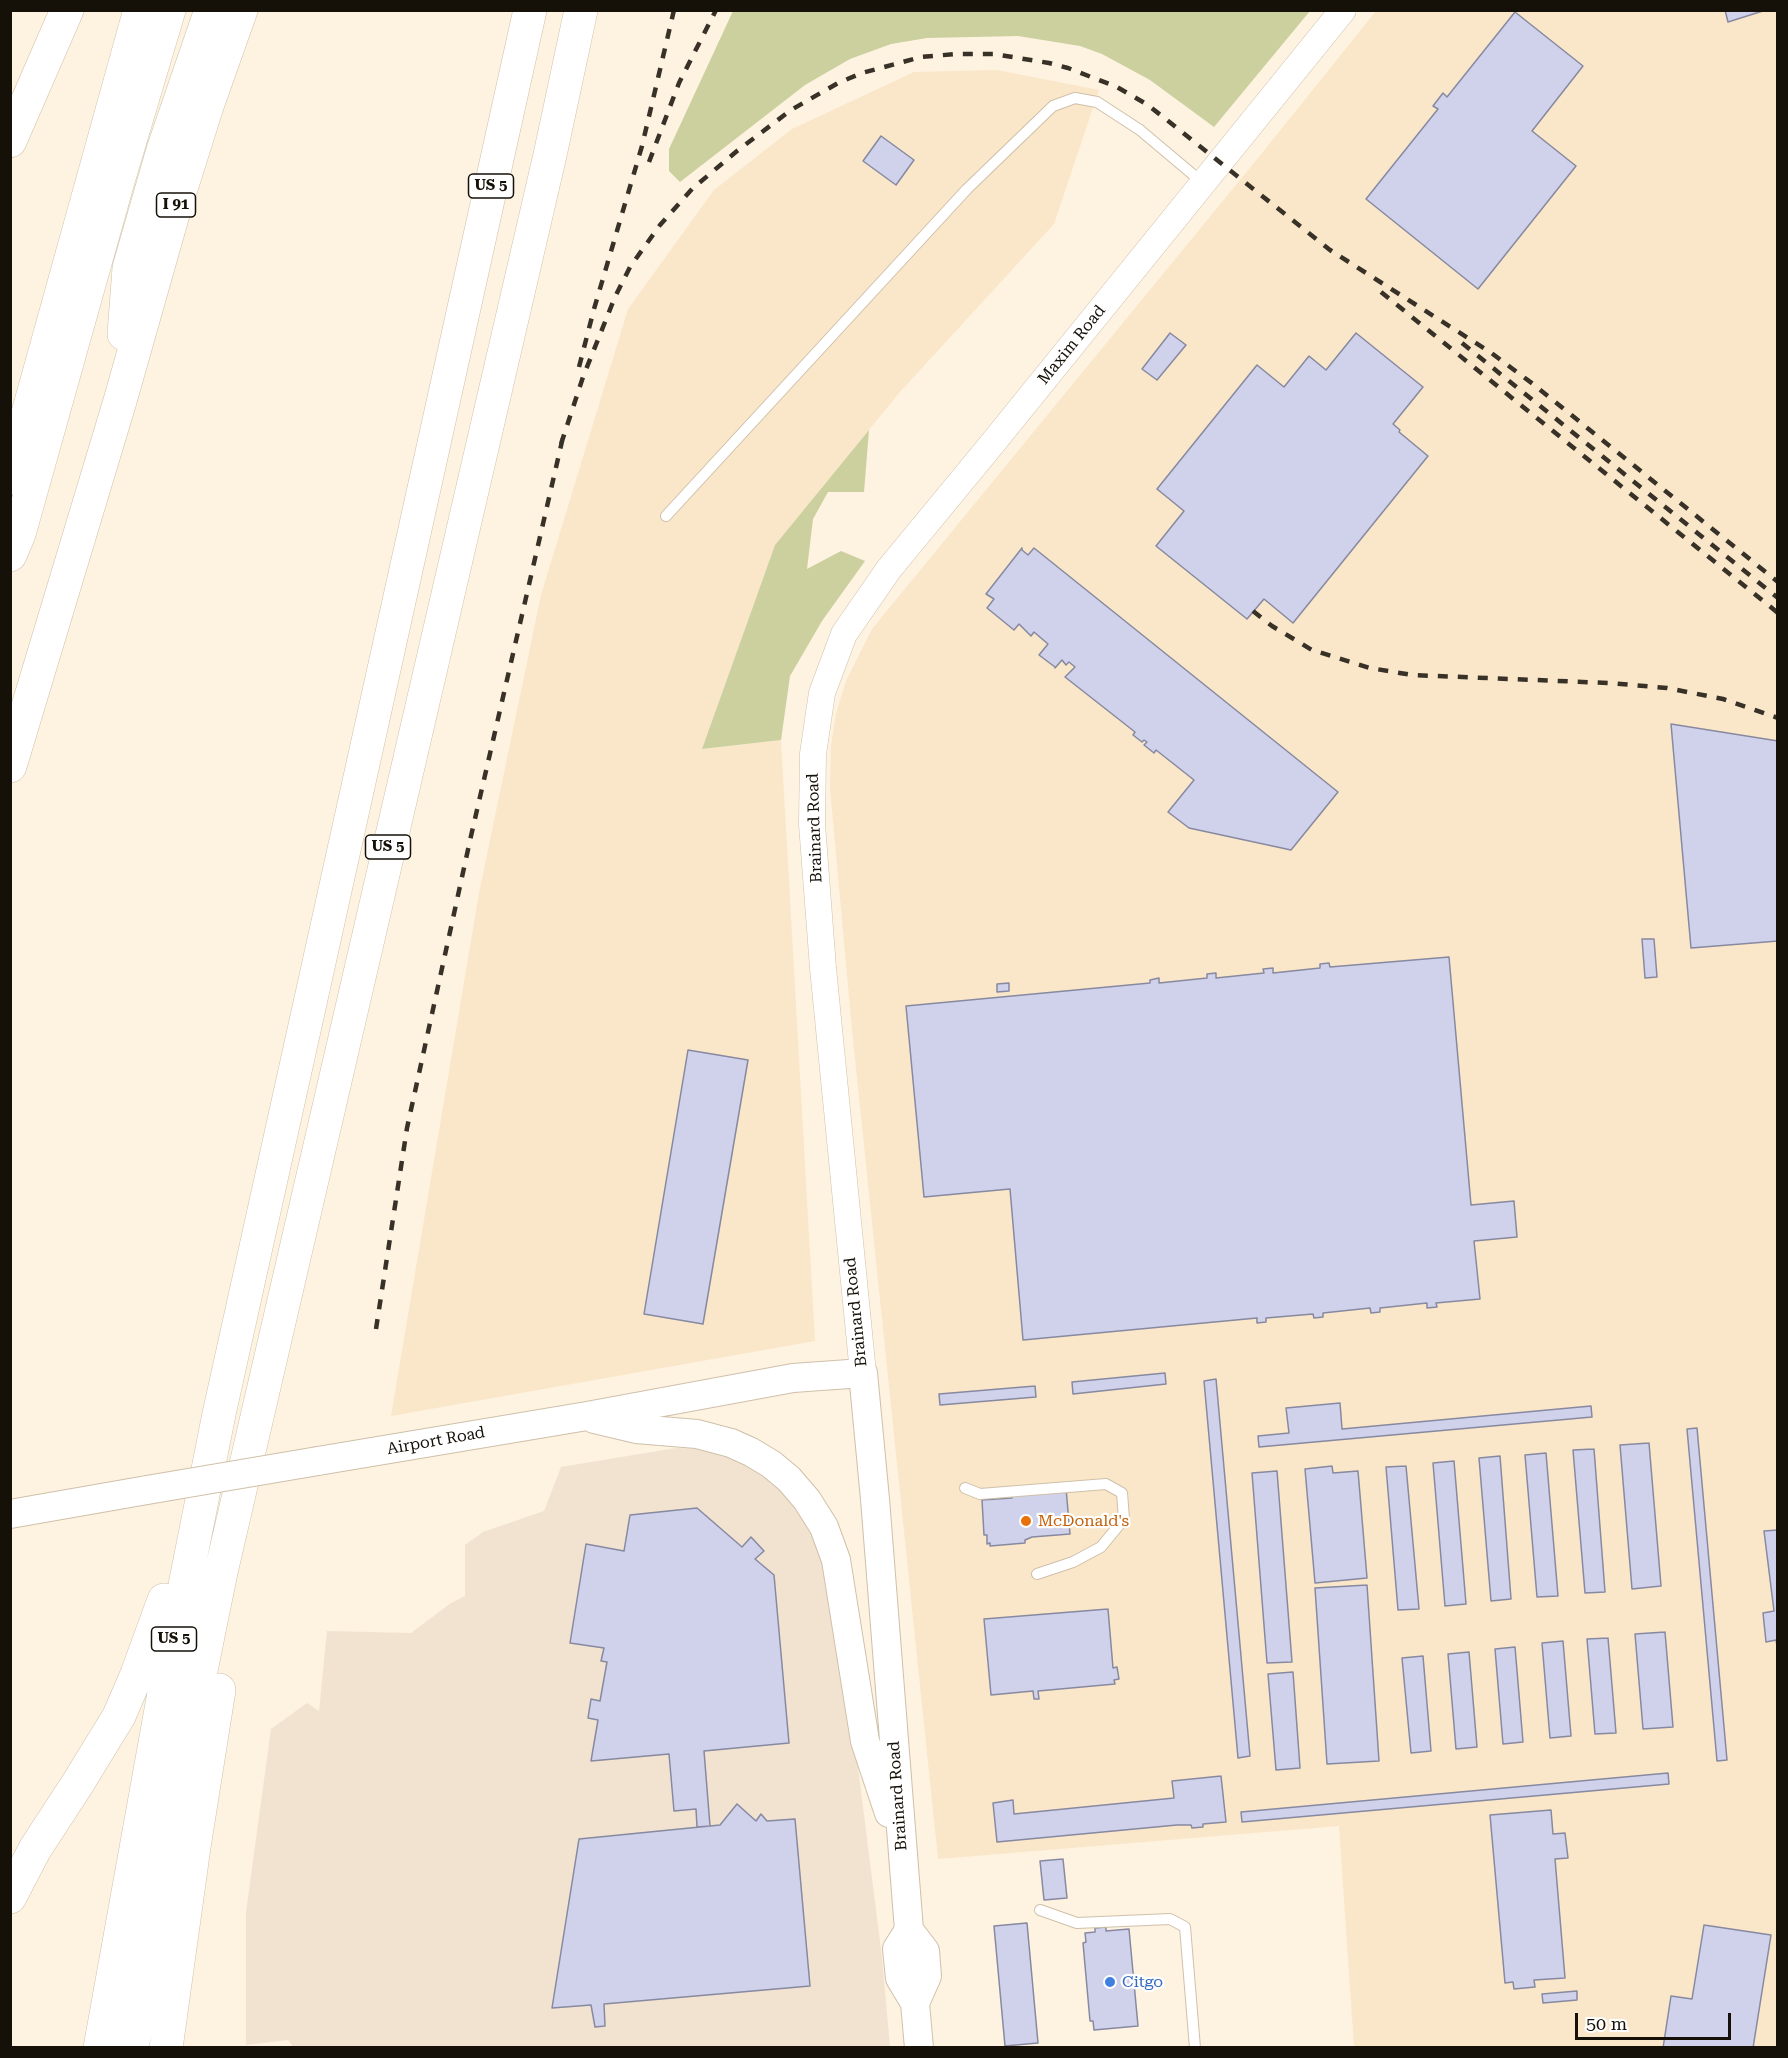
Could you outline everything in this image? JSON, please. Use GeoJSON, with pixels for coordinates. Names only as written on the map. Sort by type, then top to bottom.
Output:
{"type":"FeatureCollection","features":[{"type":"Feature","properties":{"kind":"highway"},"geometry":{"type":"LineString","coordinates":[[10,141],[67,10]]}},
{"type":"Feature","properties":{"kind":"highway"},"geometry":{"type":"LineString","coordinates":[[10,478],[140,10]]}},
{"type":"Feature","properties":{"kind":"highway"},"geometry":{"type":"LineString","coordinates":[[10,555],[19,534],[118,181],[169,10]]}},
{"type":"Feature","properties":{"kind":"highway"},"geometry":{"type":"LineString","coordinates":[[120,401],[129,268],[169,131],[211,10]]}},
{"type":"Feature","properties":{"kind":"highway","name":"I 91"},"geometry":{"type":"LineString","coordinates":[[10,766],[120,401],[173,214],[241,10]]}},
{"type":"Feature","properties":{"kind":"highway","name":"US 5"},"geometry":{"type":"LineString","coordinates":[[100,2048],[168,1671],[258,1233],[530,10]]}},
{"type":"Feature","properties":{"kind":"highway","name":"US 5"},"geometry":{"type":"LineString","coordinates":[[132,2048],[196,1690],[228,1540],[550,155],[581,10]]}},
{"type":"Feature","properties":{"kind":"highway"},"geometry":{"type":"LineString","coordinates":[[10,1897],[35,1849],[119,1716],[154,1630],[177,1558],[229,1312],[258,1233]]}},
{"type":"Feature","properties":{"kind":"highway"},"geometry":{"type":"LineString","coordinates":[[166,2048],[222,1669],[228,1540]]}},
{"type":"Feature","properties":{"kind":"highway"},"geometry":{"type":"LineString","coordinates":[[10,1878],[35,1849]]}},
{"type":"Feature","properties":{"kind":"main road","name":"Airport Road"},"geometry":{"type":"LineString","coordinates":[[10,1514],[587,1416],[793,1378],[862,1372]]}},
{"type":"Feature","properties":{"kind":"main road","name":"Brainard Road"},"geometry":{"type":"LineString","coordinates":[[862,1372],[875,1499],[909,1930],[897,1949],[900,1978],[915,2002],[919,2048]]}},
{"type":"Feature","properties":{"kind":"main road"},"geometry":{"type":"LineString","coordinates":[[587,1416],[616,1425],[697,1434],[731,1443],[756,1454],[775,1467],[796,1486],[807,1500],[824,1527],[836,1560],[865,1741],[903,1855]]}},
{"type":"Feature","properties":{"kind":"street","name":"Maxim Road"},"geometry":{"type":"LineString","coordinates":[[822,693],[844,634],[889,569],[1343,10]]}},
{"type":"Feature","properties":{"kind":"street","name":"Brainard Road"},"geometry":{"type":"LineString","coordinates":[[822,693],[813,754],[813,824],[825,988],[862,1372]]}},
{"type":"Feature","properties":{"kind":"lane"},"geometry":{"type":"LineString","coordinates":[[666,516],[967,189],[1053,105],[1075,98],[1097,102],[1140,130],[1203,183]]}},
{"type":"Feature","properties":{"kind":"lane"},"geometry":{"type":"LineString","coordinates":[[965,1488],[980,1494],[1106,1484],[1122,1493],[1124,1519],[1101,1547],[1073,1562],[1037,1574]]}},
{"type":"Feature","properties":{"kind":"lane"},"geometry":{"type":"LineString","coordinates":[[1040,1910],[1077,1923],[1170,1919],[1185,1927],[1195,2048]]}},
{"type":"Feature","properties":{"kind":"shaded area"},"geometry":{"type":"Polygon","coordinates":[[[1376,11],[1777,11],[1777,2047],[1354,2047],[1339,1826],[938,1859],[852,1030],[830,788],[831,745],[836,714],[846,681],[872,629],[1376,11]]]}},
{"type":"Feature","properties":{"kind":"shaded area"},"geometry":{"type":"Polygon","coordinates":[[[997,70],[1099,90],[1054,224],[899,393],[775,545],[702,749],[781,740],[815,1341],[391,1416],[479,893],[541,595],[628,309],[714,190],[792,129],[914,72],[997,70]]]}},
{"type":"Feature","properties":{"kind":"shaded area"},"geometry":{"type":"Polygon","coordinates":[[[676,1448],[706,1449],[750,1466],[791,1496],[816,1537],[828,1587],[852,1719],[882,1958],[890,2047],[294,2048],[288,2040],[246,2045],[246,1912],[271,1729],[307,1703],[319,1711],[327,1631],[411,1633],[451,1603],[465,1596],[465,1545],[483,1532],[544,1511],[561,1467],[676,1448]]]}},
{"type":"Feature","properties":{"kind":"green space"},"geometry":{"type":"Polygon","coordinates":[[[733,10],[1310,11],[1214,127],[1150,80],[1102,54],[1080,46],[1018,36],[927,38],[891,44],[850,59],[805,85],[680,182],[669,171],[669,149],[733,10]]]}},
{"type":"Feature","properties":{"kind":"green space"},"geometry":{"type":"Polygon","coordinates":[[[869,430],[864,492],[828,492],[813,519],[807,569],[841,551],[865,561],[822,621],[790,676],[781,740],[702,749],[775,545],[869,430]]]}},
{"type":"Feature","properties":{"kind":"building"},"geometry":{"type":"Polygon","coordinates":[[[1725,10],[1766,10],[1728,22],[1725,10]]]}},
{"type":"Feature","properties":{"kind":"building"},"geometry":{"type":"Polygon","coordinates":[[[1515,12],[1583,66],[1532,131],[1576,166],[1478,289],[1366,199],[1438,109],[1433,106],[1443,93],[1447,97],[1515,12]]]}},
{"type":"Feature","properties":{"kind":"building"},"geometry":{"type":"Polygon","coordinates":[[[881,136],[914,160],[896,185],[863,161],[881,136]]]}},
{"type":"Feature","properties":{"kind":"building"},"geometry":{"type":"Polygon","coordinates":[[[1170,333],[1186,345],[1157,380],[1142,369],[1170,333]]]}},
{"type":"Feature","properties":{"kind":"building"},"geometry":{"type":"Polygon","coordinates":[[[1356,333],[1423,387],[1393,424],[1400,430],[1399,432],[1428,456],[1293,623],[1264,599],[1247,619],[1156,546],[1184,511],[1157,489],[1257,365],[1284,387],[1309,356],[1326,370],[1356,333]]]}},
{"type":"Feature","properties":{"kind":"building"},"geometry":{"type":"Polygon","coordinates":[[[1022,548],[1028,555],[1034,548],[1338,792],[1291,850],[1189,828],[1168,812],[1194,780],[1156,750],[1154,753],[1144,745],[1147,742],[1144,740],[1142,742],[1133,735],[1135,732],[1065,677],[1075,667],[1069,662],[1066,665],[1062,660],[1055,668],[1039,655],[1048,644],[1034,632],[1031,636],[1019,624],[1014,630],[987,608],[994,599],[986,594],[1022,548]]]}},
{"type":"Feature","properties":{"kind":"building"},"geometry":{"type":"Polygon","coordinates":[[[1671,724],[1778,741],[1778,941],[1691,948],[1671,724]]]}},
{"type":"Feature","properties":{"kind":"building"},"geometry":{"type":"Polygon","coordinates":[[[1642,939],[1654,939],[1657,977],[1645,978],[1642,939]]]}},
{"type":"Feature","properties":{"kind":"building"},"geometry":{"type":"Polygon","coordinates":[[[1449,957],[1471,1205],[1514,1201],[1517,1237],[1474,1241],[1480,1299],[1436,1303],[1437,1307],[1427,1308],[1427,1303],[1380,1308],[1380,1312],[1371,1313],[1370,1308],[1323,1313],[1323,1317],[1314,1318],[1313,1314],[1266,1318],[1266,1322],[1257,1323],[1257,1318],[1023,1340],[1010,1189],[924,1197],[906,1006],[1150,983],[1150,980],[1159,978],[1159,983],[1207,978],[1207,974],[1216,973],[1216,978],[1264,973],[1263,969],[1273,968],[1273,973],[1320,968],[1320,964],[1329,963],[1330,967],[1449,957]]]}},
{"type":"Feature","properties":{"kind":"building"},"geometry":{"type":"Polygon","coordinates":[[[1009,983],[1009,991],[997,992],[997,984],[1009,983]]]}},
{"type":"Feature","properties":{"kind":"building"},"geometry":{"type":"Polygon","coordinates":[[[688,1050],[748,1060],[703,1324],[644,1314],[688,1050]]]}},
{"type":"Feature","properties":{"kind":"building"},"geometry":{"type":"Polygon","coordinates":[[[1165,1373],[1166,1384],[1073,1394],[1072,1382],[1165,1373]]]}},
{"type":"Feature","properties":{"kind":"building"},"geometry":{"type":"Polygon","coordinates":[[[1216,1379],[1250,1756],[1238,1758],[1204,1381],[1216,1379]]]}},
{"type":"Feature","properties":{"kind":"building"},"geometry":{"type":"Polygon","coordinates":[[[1035,1386],[1036,1397],[940,1405],[939,1394],[1035,1386]]]}},
{"type":"Feature","properties":{"kind":"building"},"geometry":{"type":"Polygon","coordinates":[[[1340,1403],[1342,1429],[1591,1406],[1592,1417],[1259,1447],[1258,1436],[1289,1433],[1286,1408],[1340,1403]]]}},
{"type":"Feature","properties":{"kind":"building"},"geometry":{"type":"Polygon","coordinates":[[[1697,1428],[1727,1760],[1717,1761],[1687,1429],[1697,1428]]]}},
{"type":"Feature","properties":{"kind":"building"},"geometry":{"type":"Polygon","coordinates":[[[1649,1443],[1661,1586],[1632,1589],[1620,1445],[1649,1443]]]}},
{"type":"Feature","properties":{"kind":"building"},"geometry":{"type":"Polygon","coordinates":[[[1594,1449],[1605,1592],[1585,1593],[1573,1450],[1594,1449]]]}},
{"type":"Feature","properties":{"kind":"building"},"geometry":{"type":"Polygon","coordinates":[[[1546,1453],[1558,1596],[1537,1597],[1525,1455],[1546,1453]]]}},
{"type":"Feature","properties":{"kind":"building"},"geometry":{"type":"Polygon","coordinates":[[[1500,1456],[1511,1599],[1491,1601],[1479,1458],[1500,1456]]]}},
{"type":"Feature","properties":{"kind":"building"},"geometry":{"type":"Polygon","coordinates":[[[1454,1461],[1466,1604],[1445,1606],[1433,1463],[1454,1461]]]}},
{"type":"Feature","properties":{"kind":"building"},"geometry":{"type":"Polygon","coordinates":[[[1332,1466],[1333,1473],[1358,1471],[1367,1578],[1315,1583],[1305,1469],[1332,1466]]]}},
{"type":"Feature","properties":{"kind":"building"},"geometry":{"type":"Polygon","coordinates":[[[1406,1466],[1419,1609],[1398,1610],[1386,1467],[1406,1466]]]}},
{"type":"Feature","properties":{"kind":"building"},"geometry":{"type":"Polygon","coordinates":[[[1277,1471],[1292,1662],[1267,1663],[1252,1473],[1277,1471]]]}},
{"type":"Feature","properties":{"kind":"building","name":"McDonald's"},"geometry":{"type":"Polygon","coordinates":[[[1066,1488],[1070,1534],[1032,1537],[1025,1540],[1025,1543],[990,1546],[990,1543],[987,1544],[987,1535],[984,1535],[982,1500],[1012,1498],[1011,1493],[1066,1488]]]}},
{"type":"Feature","properties":{"kind":"building"},"geometry":{"type":"Polygon","coordinates":[[[697,1508],[742,1547],[751,1537],[764,1551],[755,1559],[774,1575],[789,1743],[704,1751],[710,1826],[697,1827],[696,1809],[674,1811],[669,1754],[591,1761],[598,1720],[588,1718],[591,1699],[600,1701],[607,1662],[601,1661],[604,1648],[570,1643],[586,1544],[624,1551],[630,1515],[697,1508]]]}},
{"type":"Feature","properties":{"kind":"building"},"geometry":{"type":"Polygon","coordinates":[[[1778,1530],[1778,1651],[1776,1640],[1766,1642],[1763,1613],[1774,1611],[1764,1531],[1778,1530]]]}},
{"type":"Feature","properties":{"kind":"building"},"geometry":{"type":"Polygon","coordinates":[[[1367,1585],[1379,1761],[1327,1764],[1315,1588],[1367,1585]]]}},
{"type":"Feature","properties":{"kind":"building"},"geometry":{"type":"Polygon","coordinates":[[[1108,1609],[1113,1668],[1117,1667],[1119,1679],[1114,1680],[1115,1684],[1038,1691],[1039,1699],[1034,1699],[1033,1691],[991,1695],[984,1619],[1108,1609]]]}},
{"type":"Feature","properties":{"kind":"building"},"geometry":{"type":"Polygon","coordinates":[[[1665,1632],[1673,1727],[1643,1729],[1635,1634],[1665,1632]]]}},
{"type":"Feature","properties":{"kind":"building"},"geometry":{"type":"Polygon","coordinates":[[[1608,1638],[1616,1733],[1595,1734],[1587,1639],[1608,1638]]]}},
{"type":"Feature","properties":{"kind":"building"},"geometry":{"type":"Polygon","coordinates":[[[1563,1641],[1571,1736],[1550,1738],[1542,1643],[1563,1641]]]}},
{"type":"Feature","properties":{"kind":"building"},"geometry":{"type":"Polygon","coordinates":[[[1515,1647],[1523,1742],[1503,1744],[1495,1649],[1515,1647]]]}},
{"type":"Feature","properties":{"kind":"building"},"geometry":{"type":"Polygon","coordinates":[[[1469,1652],[1477,1747],[1456,1749],[1448,1654],[1469,1652]]]}},
{"type":"Feature","properties":{"kind":"building"},"geometry":{"type":"Polygon","coordinates":[[[1423,1656],[1431,1751],[1411,1753],[1402,1658],[1423,1656]]]}},
{"type":"Feature","properties":{"kind":"building"},"geometry":{"type":"Polygon","coordinates":[[[1293,1672],[1300,1768],[1276,1770],[1268,1674],[1293,1672]]]}},
{"type":"Feature","properties":{"kind":"building"},"geometry":{"type":"Polygon","coordinates":[[[1668,1773],[1669,1784],[1242,1822],[1241,1812],[1668,1773]]]}},
{"type":"Feature","properties":{"kind":"building"},"geometry":{"type":"Polygon","coordinates":[[[1221,1776],[1226,1822],[1203,1824],[1203,1827],[1192,1828],[1191,1825],[1177,1825],[997,1842],[993,1803],[1013,1800],[1014,1814],[1174,1798],[1172,1781],[1221,1776]]]}},
{"type":"Feature","properties":{"kind":"building"},"geometry":{"type":"Polygon","coordinates":[[[737,1804],[756,1821],[761,1814],[767,1821],[795,1819],[810,1986],[604,2004],[605,2026],[595,2027],[591,2005],[552,2008],[579,1839],[720,1825],[737,1804]]]}},
{"type":"Feature","properties":{"kind":"building"},"geometry":{"type":"Polygon","coordinates":[[[1551,1810],[1553,1834],[1565,1833],[1568,1858],[1555,1859],[1565,1978],[1534,1980],[1535,1987],[1514,1989],[1513,1982],[1505,1983],[1490,1815],[1551,1810]]]}},
{"type":"Feature","properties":{"kind":"building"},"geometry":{"type":"Polygon","coordinates":[[[1063,1859],[1067,1898],[1044,1900],[1040,1861],[1063,1859]]]}},
{"type":"Feature","properties":{"kind":"building"},"geometry":{"type":"Polygon","coordinates":[[[1027,1923],[1038,2043],[1005,2046],[994,1926],[1027,1923]]]}},
{"type":"Feature","properties":{"kind":"building"},"geometry":{"type":"Polygon","coordinates":[[[1704,1925],[1771,1935],[1753,2048],[1663,2048],[1671,1996],[1692,1999],[1704,1925]]]}},
{"type":"Feature","properties":{"kind":"building","name":"Citgo"},"geometry":{"type":"Polygon","coordinates":[[[1106,1927],[1106,1931],[1129,1929],[1138,2026],[1094,2030],[1093,2021],[1090,2021],[1083,1943],[1086,1942],[1085,1933],[1095,1932],[1095,1928],[1106,1927]]]}},
{"type":"Feature","properties":{"kind":"building"},"geometry":{"type":"Polygon","coordinates":[[[1577,1991],[1577,2000],[1543,2003],[1542,1994],[1577,1991]]]}},
{"type":"Feature","properties":{"kind":"railway"},"geometry":{"type":"LineString","coordinates":[[579,367],[642,146],[674,10]]}},
{"type":"Feature","properties":{"kind":"railway"},"geometry":{"type":"LineString","coordinates":[[649,162],[679,83],[716,10]]}},
{"type":"Feature","properties":{"kind":"railway"},"geometry":{"type":"LineString","coordinates":[[561,444],[583,377],[615,297],[630,267],[660,225],[692,189],[791,110],[838,83],[862,73],[921,57],[994,54],[1068,68],[1117,87],[1148,105],[1330,250],[1490,352],[1533,384],[1778,582]]}},
{"type":"Feature","properties":{"kind":"railway"},"geometry":{"type":"LineString","coordinates":[[1381,292],[1778,613]]}},
{"type":"Feature","properties":{"kind":"railway"},"geometry":{"type":"LineString","coordinates":[[1462,343],[1778,598]]}},
{"type":"Feature","properties":{"kind":"railway"},"geometry":{"type":"LineString","coordinates":[[376,1329],[407,1128],[471,836],[563,437]]}},
{"type":"Feature","properties":{"kind":"railway"},"geometry":{"type":"LineString","coordinates":[[1253,611],[1272,626],[1312,650],[1370,668],[1412,675],[1609,683],[1667,688],[1723,699],[1778,718]]}},
{"type":"Feature","properties":{"kind":"place","name":"McDonald's"},"geometry":{"type":"Point","coordinates":[1026,1521]}},
{"type":"Feature","properties":{"kind":"place","name":"Citgo"},"geometry":{"type":"Point","coordinates":[1110,1982]}}]}
